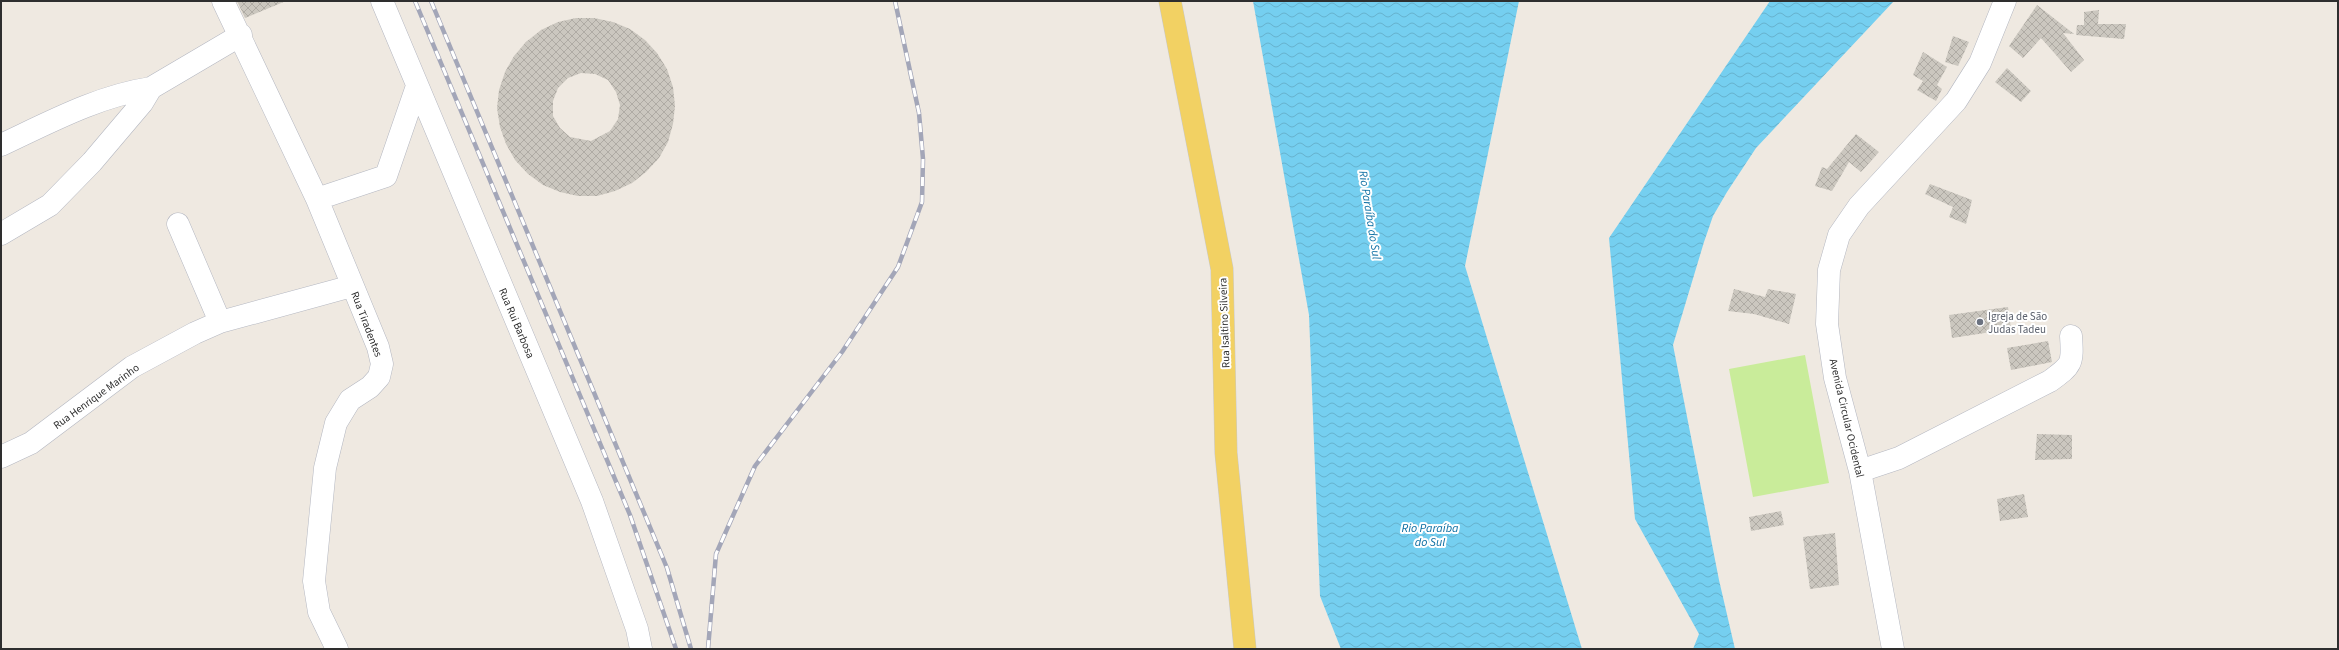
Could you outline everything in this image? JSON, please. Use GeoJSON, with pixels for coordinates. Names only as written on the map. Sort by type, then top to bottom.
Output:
{"type":"FeatureCollection","features":[{"type":"Feature","properties":{"kind":"main road","name":"Rua Isaltino Silveira"},"geometry":{"type":"LineString","coordinates":[[1170,1],[1222,269],[1226,452],[1244,649]]}},
{"type":"Feature","properties":{"kind":"street","name":"Rua Tiradentes"},"geometry":{"type":"LineString","coordinates":[[223,1],[241,35],[317,199],[378,347],[382,364],[379,377],[370,387],[350,400],[336,423],[325,468],[314,581],[319,612],[337,649]]}},
{"type":"Feature","properties":{"kind":"street","name":"Rua Rui Barbosa"},"geometry":{"type":"LineString","coordinates":[[382,1],[592,501],[637,629],[641,649]]}},
{"type":"Feature","properties":{"kind":"street","name":"Avenida Circular Ocidental"},"geometry":{"type":"LineString","coordinates":[[1893,649],[1860,471],[1835,378],[1827,324],[1829,270],[1839,235],[1859,206],[1956,101],[1980,63],[2005,1]]}},
{"type":"Feature","properties":{"kind":"street"},"geometry":{"type":"LineString","coordinates":[[1,145],[76,110],[123,92],[151,88],[241,35]]}},
{"type":"Feature","properties":{"kind":"street"},"geometry":{"type":"LineString","coordinates":[[317,199],[386,176],[417,86]]}},
{"type":"Feature","properties":{"kind":"street"},"geometry":{"type":"LineString","coordinates":[[1,234],[50,205],[92,162],[142,103],[151,88]]}},
{"type":"Feature","properties":{"kind":"street"},"geometry":{"type":"LineString","coordinates":[[178,224],[220,322]]}},
{"type":"Feature","properties":{"kind":"street","name":"Rua Henrique Marinho"},"geometry":{"type":"LineString","coordinates":[[1,457],[31,443],[132,367],[220,322],[352,286]]}},
{"type":"Feature","properties":{"kind":"street"},"geometry":{"type":"LineString","coordinates":[[1860,471],[1899,458],[2050,381],[2068,368],[2072,356],[2070,336]]}},
{"type":"Feature","properties":{"kind":"green space"},"geometry":{"type":"Polygon","coordinates":[[[1805,355],[1829,483],[1753,497],[1729,369],[1805,355]]]}},
{"type":"Feature","properties":{"kind":"water","name":"Rio Paraíba do Sul"},"geometry":{"type":"Polygon","coordinates":[[[1253,1],[1519,1],[1465,266],[1582,649],[1341,649],[1320,596],[1309,315],[1253,1]]]}},
{"type":"Feature","properties":{"kind":"water"},"geometry":{"type":"Polygon","coordinates":[[[1770,1],[1894,1],[1756,148],[1713,216],[1704,242],[1673,345],[1719,580],[1735,649],[1693,649],[1699,634],[1635,519],[1609,238],[1770,1]]]}},
{"type":"Feature","properties":{"kind":"building"},"geometry":{"type":"Polygon","coordinates":[[[237,1],[286,1],[245,18],[237,1]]]}},
{"type":"Feature","properties":{"kind":"building"},"geometry":{"type":"Polygon","coordinates":[[[2037,5],[2074,34],[2063,33],[2084,60],[2071,72],[2041,38],[2023,58],[2009,46],[2037,5]]]}},
{"type":"Feature","properties":{"kind":"building"},"geometry":{"type":"Polygon","coordinates":[[[2099,10],[2098,24],[2126,24],[2124,39],[2076,35],[2077,25],[2084,25],[2084,12],[2099,10]]]}},
{"type":"Feature","properties":{"kind":"building"},"geometry":{"type":"Polygon","coordinates":[[[576,18],[594,18],[613,22],[630,29],[645,40],[657,53],[667,69],[673,87],[675,106],[673,124],[668,142],[659,158],[646,172],[632,183],[615,191],[597,196],[578,196],[560,192],[543,185],[528,174],[515,160],[506,144],[500,127],[497,108],[499,90],[505,72],[514,56],[526,42],[541,30],[558,22],[576,18]],[[581,73],[568,78],[558,88],[553,101],[553,116],[560,128],[570,137],[591,141],[610,131],[618,119],[620,105],[616,92],[608,80],[595,74],[581,73]]]}},
{"type":"Feature","properties":{"kind":"building"},"geometry":{"type":"Polygon","coordinates":[[[1953,36],[1969,42],[1958,66],[1945,62],[1953,36]]]}},
{"type":"Feature","properties":{"kind":"building"},"geometry":{"type":"Polygon","coordinates":[[[1923,52],[1947,67],[1937,85],[1942,89],[1936,101],[1917,90],[1923,81],[1913,75],[1923,52]]]}},
{"type":"Feature","properties":{"kind":"building"},"geometry":{"type":"Polygon","coordinates":[[[2007,68],[2031,91],[2021,102],[1995,82],[2007,68]]]}},
{"type":"Feature","properties":{"kind":"building"},"geometry":{"type":"Polygon","coordinates":[[[1856,134],[1879,152],[1861,172],[1849,162],[1832,191],[1815,186],[1822,167],[1827,169],[1856,134]]]}},
{"type":"Feature","properties":{"kind":"building"},"geometry":{"type":"Polygon","coordinates":[[[1930,184],[1972,200],[1966,224],[1949,217],[1953,207],[1925,194],[1930,184]]]}},
{"type":"Feature","properties":{"kind":"building"},"geometry":{"type":"Polygon","coordinates":[[[1734,289],[1765,297],[1768,289],[1796,294],[1789,324],[1754,314],[1728,311],[1734,289]]]}},
{"type":"Feature","properties":{"kind":"building","name":"Igreja de São Judas Tadeu"},"geometry":{"type":"Polygon","coordinates":[[[2008,307],[2011,329],[1952,338],[1949,315],[2008,307]]]}},
{"type":"Feature","properties":{"kind":"building"},"geometry":{"type":"Polygon","coordinates":[[[2048,341],[2052,362],[2011,370],[2007,348],[2048,341]]]}},
{"type":"Feature","properties":{"kind":"building"},"geometry":{"type":"Polygon","coordinates":[[[2037,434],[2072,435],[2072,459],[2035,460],[2037,434]]]}},
{"type":"Feature","properties":{"kind":"building"},"geometry":{"type":"Polygon","coordinates":[[[2024,494],[2028,517],[2000,521],[1997,499],[2024,494]]]}},
{"type":"Feature","properties":{"kind":"building"},"geometry":{"type":"Polygon","coordinates":[[[1781,511],[1784,525],[1751,531],[1749,517],[1781,511]]]}},
{"type":"Feature","properties":{"kind":"building"},"geometry":{"type":"Polygon","coordinates":[[[1835,533],[1839,585],[1810,589],[1803,537],[1835,533]]]}},
{"type":"Feature","properties":{"kind":"railway"},"geometry":{"type":"LineString","coordinates":[[415,1],[630,515],[676,649]]}},
{"type":"Feature","properties":{"kind":"railway"},"geometry":{"type":"LineString","coordinates":[[431,1],[667,568],[691,649]]}},
{"type":"Feature","properties":{"kind":"railway"},"geometry":{"type":"LineString","coordinates":[[708,649],[716,554],[755,466],[842,352],[898,267],[922,202],[923,159],[919,113],[895,1]]}},
{"type":"Feature","properties":{"kind":"place","name":"Igreja de São Judas Tadeu"},"geometry":{"type":"Point","coordinates":[1980,322]}}]}
